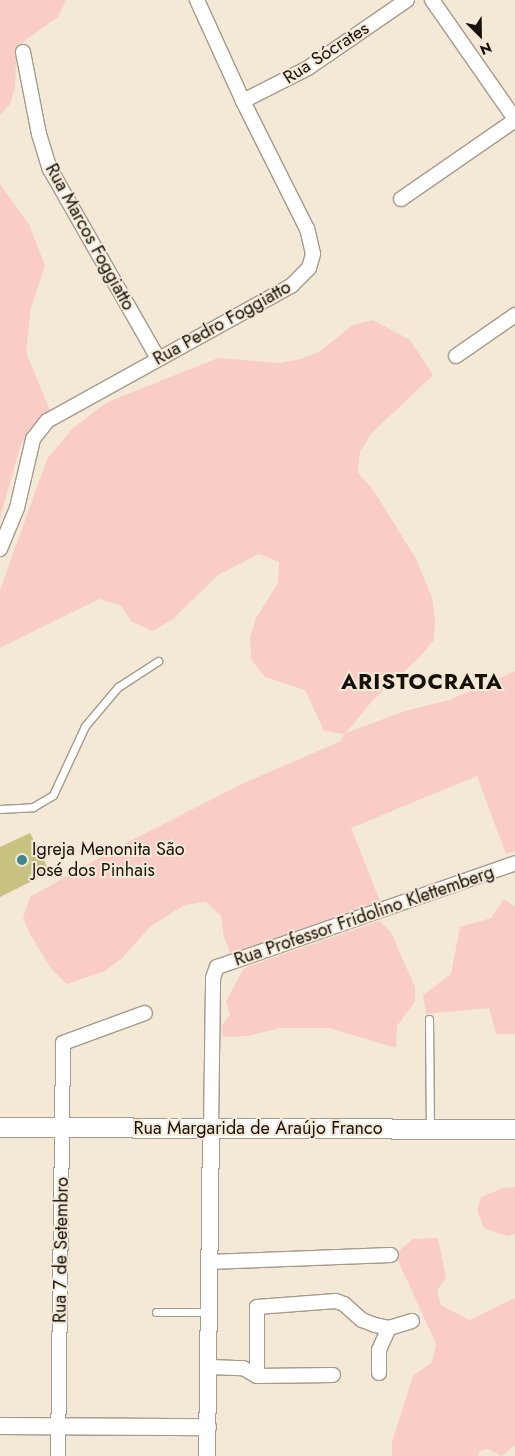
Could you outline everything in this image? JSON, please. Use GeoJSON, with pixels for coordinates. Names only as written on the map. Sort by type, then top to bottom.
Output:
{"type":"FeatureCollection","features":[{"type":"Feature","properties":{"kind":"main road","name":"Rua Margarida de Araújo Franco"},"geometry":{"type":"LineString","coordinates":[[0,1127],[515,1129]]}},
{"type":"Feature","properties":{"kind":"street","name":"Rua Pedro Foggiatto"},"geometry":{"type":"LineString","coordinates":[[0,549],[17,508],[29,450],[39,430],[54,416],[292,285],[309,268],[313,254],[307,229],[243,101],[197,0]]}},
{"type":"Feature","properties":{"kind":"street","name":"Rua Sócrates"},"geometry":{"type":"LineString","coordinates":[[243,101],[308,68],[407,0]]}},
{"type":"Feature","properties":{"kind":"street"},"geometry":{"type":"LineString","coordinates":[[401,199],[515,119],[432,0]]}},
{"type":"Feature","properties":{"kind":"street","name":"Rua Marcos Foggiatto"},"geometry":{"type":"LineString","coordinates":[[23,52],[38,134],[50,169],[158,358]]}},
{"type":"Feature","properties":{"kind":"street"},"geometry":{"type":"LineString","coordinates":[[456,356],[515,316]]}},
{"type":"Feature","properties":{"kind":"street","name":"Rua Professor Fridolino Klettemberg"},"geometry":{"type":"LineString","coordinates":[[211,1128],[214,971],[222,965],[515,863]]}},
{"type":"Feature","properties":{"kind":"street","name":"Rua 7 de Setembro"},"geometry":{"type":"LineString","coordinates":[[58,1456],[63,1043],[145,1013]]}},
{"type":"Feature","properties":{"kind":"street"},"geometry":{"type":"LineString","coordinates":[[207,1456],[211,1128]]}},
{"type":"Feature","properties":{"kind":"street"},"geometry":{"type":"LineString","coordinates":[[210,1262],[391,1255]]}},
{"type":"Feature","properties":{"kind":"street"},"geometry":{"type":"LineString","coordinates":[[258,1376],[256,1307],[336,1301],[362,1320],[389,1328],[412,1321]]}},
{"type":"Feature","properties":{"kind":"street"},"geometry":{"type":"LineString","coordinates":[[379,1373],[379,1350],[389,1328]]}},
{"type":"Feature","properties":{"kind":"street"},"geometry":{"type":"LineString","coordinates":[[208,1367],[243,1368],[258,1376],[334,1375]]}},
{"type":"Feature","properties":{"kind":"street"},"geometry":{"type":"LineString","coordinates":[[0,1426],[208,1427]]}},
{"type":"Feature","properties":{"kind":"lane"},"geometry":{"type":"LineString","coordinates":[[0,809],[33,806],[53,795],[85,726],[118,687],[158,661]]}},
{"type":"Feature","properties":{"kind":"lane"},"geometry":{"type":"LineString","coordinates":[[429,1019],[430,1128]]}},
{"type":"Feature","properties":{"kind":"lane"},"geometry":{"type":"LineString","coordinates":[[156,1312],[209,1312]]}},
{"type":"Feature","properties":{"kind":"shaded area"},"geometry":{"type":"Polygon","coordinates":[[[0,0],[66,0],[58,17],[23,42],[16,61],[15,87],[10,104],[0,115],[0,0]]]}},
{"type":"Feature","properties":{"kind":"shaded area"},"geometry":{"type":"Polygon","coordinates":[[[0,184],[29,224],[45,266],[31,308],[26,352],[50,410],[21,444],[0,518],[0,184]]]}},
{"type":"Feature","properties":{"kind":"shaded area"},"geometry":{"type":"Polygon","coordinates":[[[373,320],[410,340],[433,375],[371,434],[360,452],[358,473],[372,488],[415,557],[432,597],[435,619],[434,640],[420,657],[373,700],[346,733],[405,711],[449,700],[515,671],[515,851],[506,854],[477,776],[351,828],[380,901],[231,954],[224,937],[221,916],[206,902],[184,905],[150,927],[122,958],[105,971],[67,984],[52,970],[31,936],[23,918],[30,897],[124,844],[244,783],[341,741],[344,734],[324,731],[305,690],[265,677],[251,659],[250,637],[256,618],[278,583],[279,562],[259,554],[218,575],[173,619],[153,631],[132,622],[120,605],[99,599],[0,648],[0,590],[47,459],[73,428],[106,403],[218,358],[280,363],[301,359],[319,352],[353,325],[373,320]]]}},
{"type":"Feature","properties":{"kind":"shaded area"},"geometry":{"type":"Polygon","coordinates":[[[504,899],[515,907],[515,1034],[496,1034],[489,1008],[426,1014],[423,995],[451,974],[460,927],[491,918],[504,899]]]}},
{"type":"Feature","properties":{"kind":"shaded area"},"geometry":{"type":"Polygon","coordinates":[[[379,921],[391,932],[415,987],[415,1001],[397,1026],[396,1048],[329,1028],[281,1028],[248,1036],[223,1037],[221,1026],[230,1015],[226,1001],[244,968],[379,921]]]}},
{"type":"Feature","properties":{"kind":"shaded area"},"geometry":{"type":"Polygon","coordinates":[[[515,1187],[515,1234],[507,1236],[484,1228],[477,1211],[481,1197],[503,1188],[515,1187]]]}},
{"type":"Feature","properties":{"kind":"shaded area"},"geometry":{"type":"Polygon","coordinates":[[[438,1238],[446,1278],[437,1290],[441,1305],[470,1320],[515,1298],[515,1445],[502,1456],[487,1449],[480,1451],[478,1456],[392,1456],[392,1442],[413,1376],[432,1362],[436,1344],[395,1254],[413,1239],[438,1238]]]}},
{"type":"Feature","properties":{"kind":"building","name":"Igreja Menonita São José dos Pinhais"},"geometry":{"type":"Polygon","coordinates":[[[30,833],[50,872],[0,897],[0,847],[30,833]]]}},
{"type":"Feature","properties":{"kind":"place","name":"Igreja Menonita São José dos Pinhais"},"geometry":{"type":"Point","coordinates":[22,860]}},
{"type":"Feature","properties":{"kind":"district","name":"ARISTOCRATA"},"geometry":{"type":"Point","coordinates":[422,682]}}]}
